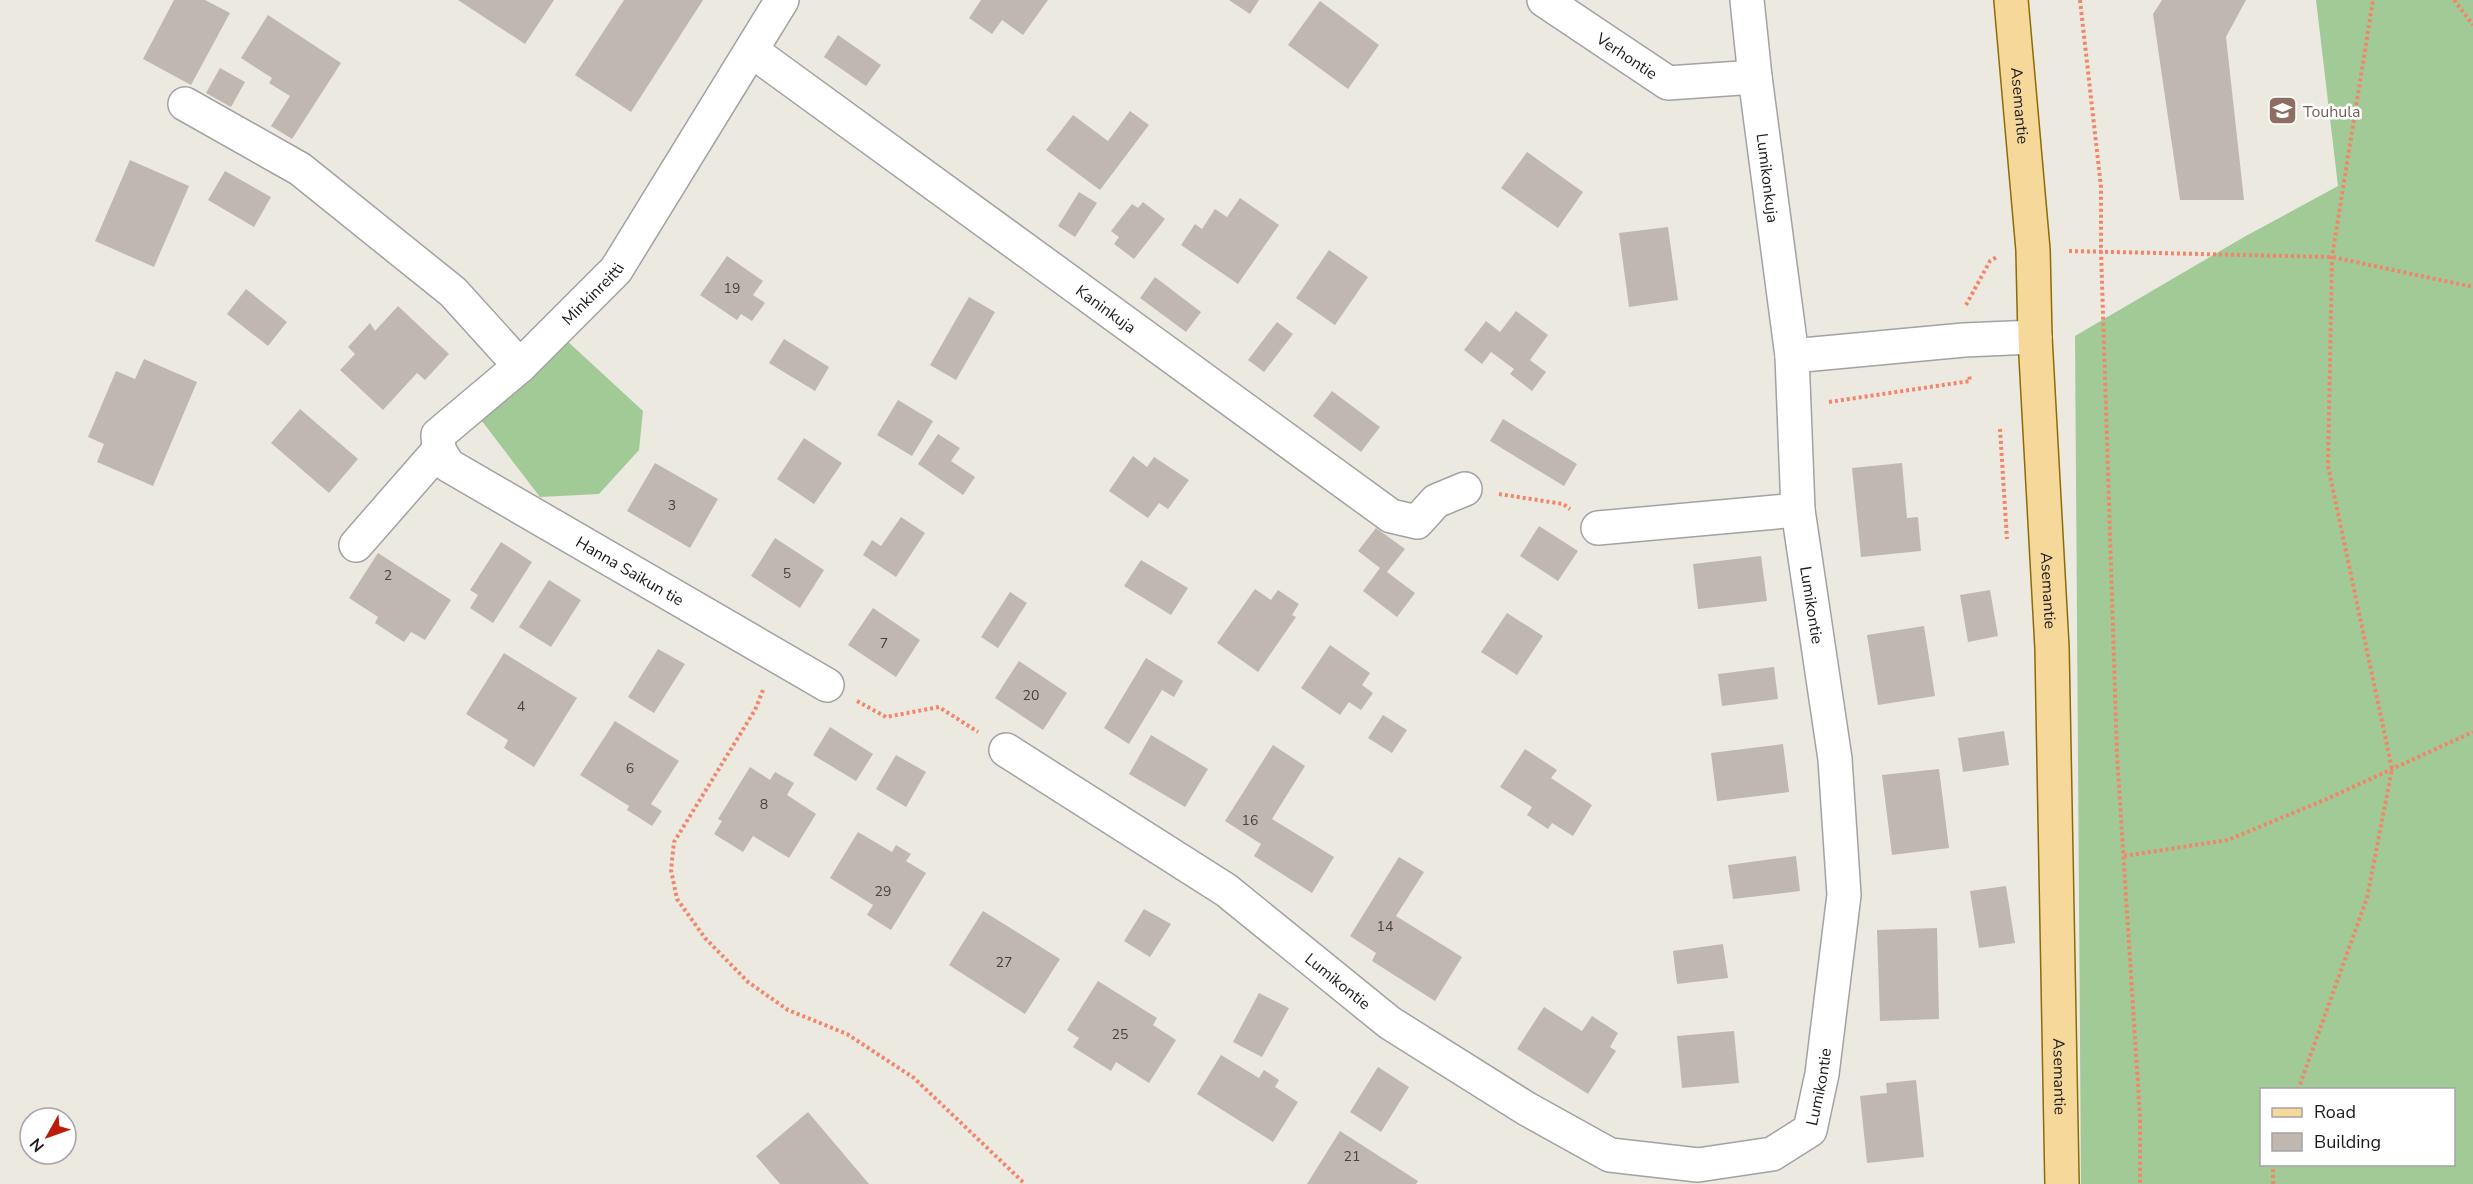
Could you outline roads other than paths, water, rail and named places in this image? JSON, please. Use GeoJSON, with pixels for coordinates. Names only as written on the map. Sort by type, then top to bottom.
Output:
{"type":"FeatureCollection","features":[{"type":"Feature","properties":{"kind":"main road","name":"Asemantie"},"geometry":{"type":"LineString","coordinates":[[2011,0],[2032,240],[2052,648],[2062,1184]]}},
{"type":"Feature","properties":{"kind":"street","name":"Minkinreitti"},"geometry":{"type":"LineString","coordinates":[[356,545],[439,450],[438,435],[520,366],[616,270],[782,0]]}},
{"type":"Feature","properties":{"kind":"street","name":"Verhontie"},"geometry":{"type":"LineString","coordinates":[[1544,0],[1668,83],[1755,77]]}},
{"type":"Feature","properties":{"kind":"street","name":"Lumikonkuja"},"geometry":{"type":"LineString","coordinates":[[1747,0],[1792,356]]}},
{"type":"Feature","properties":{"kind":"street","name":"Kaninkuja"},"geometry":{"type":"LineString","coordinates":[[752,51],[1391,516],[1417,522],[1436,501],[1465,489]]}},
{"type":"Feature","properties":{"kind":"street"},"geometry":{"type":"LineString","coordinates":[[185,104],[300,169],[453,292],[520,366]]}},
{"type":"Feature","properties":{"kind":"street"},"geometry":{"type":"LineString","coordinates":[[1792,356],[1964,340],[2035,337]]}},
{"type":"Feature","properties":{"kind":"street","name":"Lumikontie"},"geometry":{"type":"LineString","coordinates":[[1006,750],[1226,890],[1390,1023],[1527,1109],[1610,1155],[1699,1174],[1773,1154],[1810,1130],[1822,1074],[1844,895],[1835,759],[1798,510],[1792,356]]}},
{"type":"Feature","properties":{"kind":"street","name":"Hanna Saikun tie"},"geometry":{"type":"LineString","coordinates":[[439,450],[448,465],[827,685]]}},
{"type":"Feature","properties":{"kind":"street"},"geometry":{"type":"LineString","coordinates":[[1598,528],[1798,510]]}},
{"type":"Feature","properties":{"kind":"place","name":"Touhula"},"geometry":{"type":"Point","coordinates":[2282,111]}}]}
